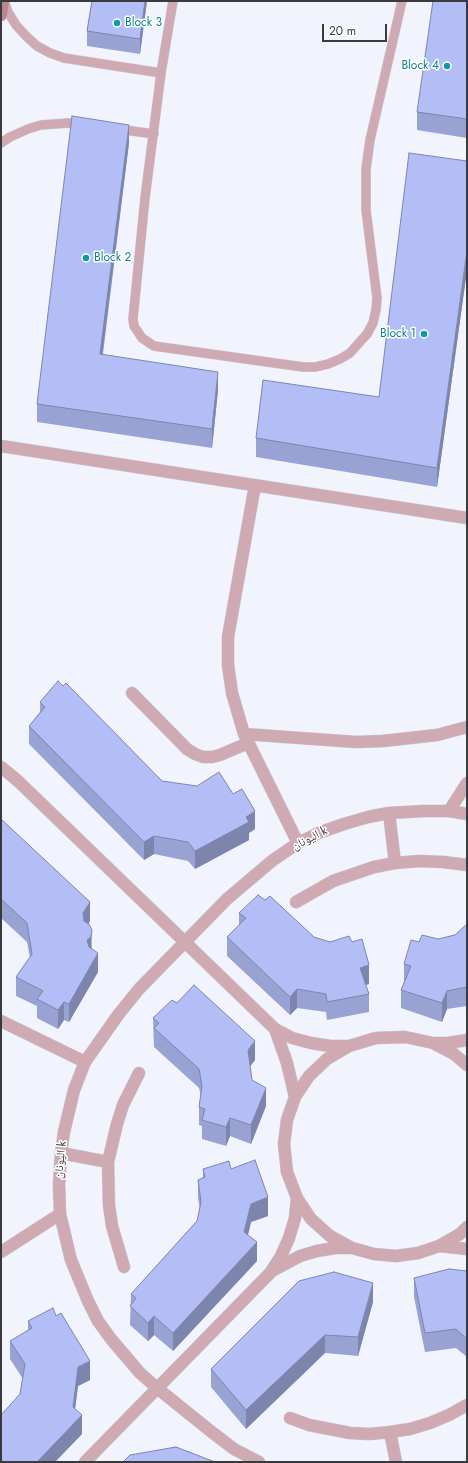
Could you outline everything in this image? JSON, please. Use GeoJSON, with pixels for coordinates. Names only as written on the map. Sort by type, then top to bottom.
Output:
{"type":"FeatureCollection","features":[{"type":"Feature","properties":{"kind":"street"},"geometry":{"type":"LineString","coordinates":[[1,15],[4,1]]}},
{"type":"Feature","properties":{"kind":"street"},"geometry":{"type":"LineString","coordinates":[[1,446],[467,518]]}},
{"type":"Feature","properties":{"kind":"street"},"geometry":{"type":"LineString","coordinates":[[255,485],[228,637],[228,665],[232,693],[246,738],[298,843]]}},
{"type":"Feature","properties":{"kind":"street"},"geometry":{"type":"LineString","coordinates":[[132,693],[187,749],[194,754],[203,757],[220,755],[246,738],[356,742],[383,741],[437,735],[467,727]]}},
{"type":"Feature","properties":{"kind":"street"},"geometry":{"type":"LineString","coordinates":[[1,767],[18,781],[275,1029],[292,1038],[310,1043],[330,1046],[349,1046]]}},
{"type":"Feature","properties":{"kind":"street"},"geometry":{"type":"LineString","coordinates":[[449,811],[467,784]]}},
{"type":"Feature","properties":{"kind":"street","name":"اليونان k"},"geometry":{"type":"LineString","coordinates":[[259,1462],[234,1449],[156,1388],[125,1357],[98,1321],[78,1281],[71,1260],[60,1214],[59,1185],[64,1132],[74,1090],[85,1062],[118,1015],[139,990],[227,899],[250,879],[298,843],[321,832],[344,824],[389,813],[424,810],[449,811],[467,814]]}},
{"type":"Feature","properties":{"kind":"street"},"geometry":{"type":"LineString","coordinates":[[389,813],[395,863]]}},
{"type":"Feature","properties":{"kind":"street"},"geometry":{"type":"LineString","coordinates":[[296,902],[333,881],[374,867],[419,861],[467,865]]}},
{"type":"Feature","properties":{"kind":"street"},"geometry":{"type":"LineString","coordinates":[[1,1022],[85,1062]]}},
{"type":"Feature","properties":{"kind":"street"},"geometry":{"type":"LineString","coordinates":[[275,1029],[287,1063],[295,1097]]}},
{"type":"Feature","properties":{"kind":"street"},"geometry":{"type":"LineString","coordinates":[[467,1040],[448,1043],[433,1043],[405,1037],[376,1038],[349,1046],[327,1059],[309,1076],[295,1097],[287,1120],[284,1144],[287,1172],[297,1198],[311,1219],[330,1236],[352,1248],[374,1254],[396,1256],[418,1253],[439,1246],[460,1234],[467,1227]]}},
{"type":"Feature","properties":{"kind":"street"},"geometry":{"type":"LineString","coordinates":[[433,1043],[454,1054],[467,1065]]}},
{"type":"Feature","properties":{"kind":"street"},"geometry":{"type":"LineString","coordinates":[[124,1267],[112,1226],[109,1205],[108,1162],[115,1130],[123,1105],[139,1073]]}},
{"type":"Feature","properties":{"kind":"street"},"geometry":{"type":"LineString","coordinates":[[61,1153],[108,1162]]}},
{"type":"Feature","properties":{"kind":"street"},"geometry":{"type":"LineString","coordinates":[[85,1462],[270,1273],[281,1256],[289,1238],[295,1218],[297,1198]]}},
{"type":"Feature","properties":{"kind":"street"},"geometry":{"type":"LineString","coordinates":[[1,1252],[60,1214]]}},
{"type":"Feature","properties":{"kind":"street"},"geometry":{"type":"LineString","coordinates":[[439,1246],[467,1249]]}},
{"type":"Feature","properties":{"kind":"street"},"geometry":{"type":"LineString","coordinates":[[270,1273],[284,1264],[312,1253],[335,1248],[352,1248]]}},
{"type":"Feature","properties":{"kind":"street"},"geometry":{"type":"LineString","coordinates":[[290,1418],[329,1430],[363,1433],[390,1432],[410,1429],[430,1422],[449,1415],[467,1405]]}},
{"type":"Feature","properties":{"kind":"street"},"geometry":{"type":"LineString","coordinates":[[390,1432],[396,1462]]}},
{"type":"Feature","properties":{"kind":"lane"},"geometry":{"type":"LineString","coordinates":[[4,1],[8,12],[16,25],[37,46],[50,53],[64,58],[161,72]]}},
{"type":"Feature","properties":{"kind":"lane"},"geometry":{"type":"LineString","coordinates":[[173,1],[161,72],[145,198],[133,319],[134,326],[142,338],[154,346],[303,367],[328,364],[340,359],[355,348],[367,334],[373,323],[377,298],[366,210],[366,169],[369,146],[402,1]]}},
{"type":"Feature","properties":{"kind":"lane"},"geometry":{"type":"LineString","coordinates":[[1,143],[16,134],[41,125],[68,123],[89,126]]}},
{"type":"Feature","properties":{"kind":"lane"},"geometry":{"type":"LineString","coordinates":[[111,128],[154,134]]}},
{"type":"Feature","properties":{"kind":"building","name":"Block 3"},"geometry":{"type":"Polygon","coordinates":[[[92,1],[145,1],[140,39],[87,31],[92,1]]]}},
{"type":"Feature","properties":{"kind":"building","name":"Block 4"},"geometry":{"type":"Polygon","coordinates":[[[433,1],[467,1],[467,119],[417,112],[433,1]]]}},
{"type":"Feature","properties":{"kind":"building","name":"Block 2"},"geometry":{"type":"Polygon","coordinates":[[[72,116],[129,125],[100,354],[218,372],[212,429],[37,404],[72,116]]]}},
{"type":"Feature","properties":{"kind":"building","name":"Block 1"},"geometry":{"type":"Polygon","coordinates":[[[409,153],[467,161],[467,251],[437,468],[256,438],[263,380],[379,397],[409,153]]]}},
{"type":"Feature","properties":{"kind":"building"},"geometry":{"type":"Polygon","coordinates":[[[58,681],[63,686],[66,683],[162,781],[197,786],[219,772],[233,794],[242,789],[255,811],[246,817],[249,822],[195,851],[188,842],[154,836],[144,842],[29,726],[45,707],[40,702],[58,681]]]}},
{"type":"Feature","properties":{"kind":"building"},"geometry":{"type":"Polygon","coordinates":[[[1,819],[90,902],[83,913],[84,921],[89,924],[92,930],[91,937],[87,940],[89,947],[98,953],[69,1004],[64,1002],[58,1010],[37,999],[43,991],[16,977],[32,954],[27,923],[1,899],[1,819]]]}},
{"type":"Feature","properties":{"kind":"building"},"geometry":{"type":"Polygon","coordinates":[[[258,895],[265,900],[270,896],[314,937],[330,942],[349,936],[352,942],[362,939],[369,965],[360,968],[369,994],[327,1002],[326,994],[297,989],[290,997],[227,937],[246,918],[239,913],[258,895]]]}},
{"type":"Feature","properties":{"kind":"building"},"geometry":{"type":"Polygon","coordinates":[[[467,924],[467,987],[447,991],[442,1003],[401,990],[411,966],[404,964],[411,940],[419,942],[422,935],[438,939],[455,935],[467,924]]]}},
{"type":"Feature","properties":{"kind":"building"},"geometry":{"type":"Polygon","coordinates":[[[194,985],[255,1041],[248,1050],[252,1080],[266,1088],[251,1125],[230,1118],[226,1127],[202,1120],[205,1109],[199,1107],[202,1086],[199,1069],[154,1028],[159,1023],[153,1018],[172,1000],[177,1003],[194,985]]]}},
{"type":"Feature","properties":{"kind":"building"},"geometry":{"type":"Polygon","coordinates":[[[255,1160],[268,1197],[251,1204],[244,1232],[257,1242],[173,1333],[154,1316],[148,1323],[130,1306],[136,1298],[131,1294],[197,1221],[201,1202],[198,1180],[205,1177],[203,1169],[229,1161],[231,1169],[255,1160]]]}},
{"type":"Feature","properties":{"kind":"building"},"geometry":{"type":"Polygon","coordinates":[[[449,1269],[467,1271],[467,1339],[456,1329],[425,1333],[414,1278],[449,1269]]]}},
{"type":"Feature","properties":{"kind":"building"},"geometry":{"type":"Polygon","coordinates":[[[334,1272],[373,1283],[358,1337],[325,1335],[246,1410],[211,1369],[299,1281],[334,1272]]]}},
{"type":"Feature","properties":{"kind":"building"},"geometry":{"type":"Polygon","coordinates":[[[53,1308],[56,1316],[61,1313],[90,1361],[78,1367],[73,1407],[82,1415],[37,1462],[1,1462],[1,1415],[20,1394],[25,1364],[10,1341],[32,1328],[28,1321],[53,1308]]]}},
{"type":"Feature","properties":{"kind":"building"},"geometry":{"type":"Polygon","coordinates":[[[176,1447],[215,1462],[123,1462],[130,1455],[176,1447]]]}},
{"type":"Feature","properties":{"kind":"place","name":"Block 3"},"geometry":{"type":"Point","coordinates":[117,23]}},
{"type":"Feature","properties":{"kind":"place","name":"Block 4"},"geometry":{"type":"Point","coordinates":[447,66]}},
{"type":"Feature","properties":{"kind":"place","name":"Block 2"},"geometry":{"type":"Point","coordinates":[86,258]}},
{"type":"Feature","properties":{"kind":"place","name":"Block 1"},"geometry":{"type":"Point","coordinates":[424,334]}}]}
